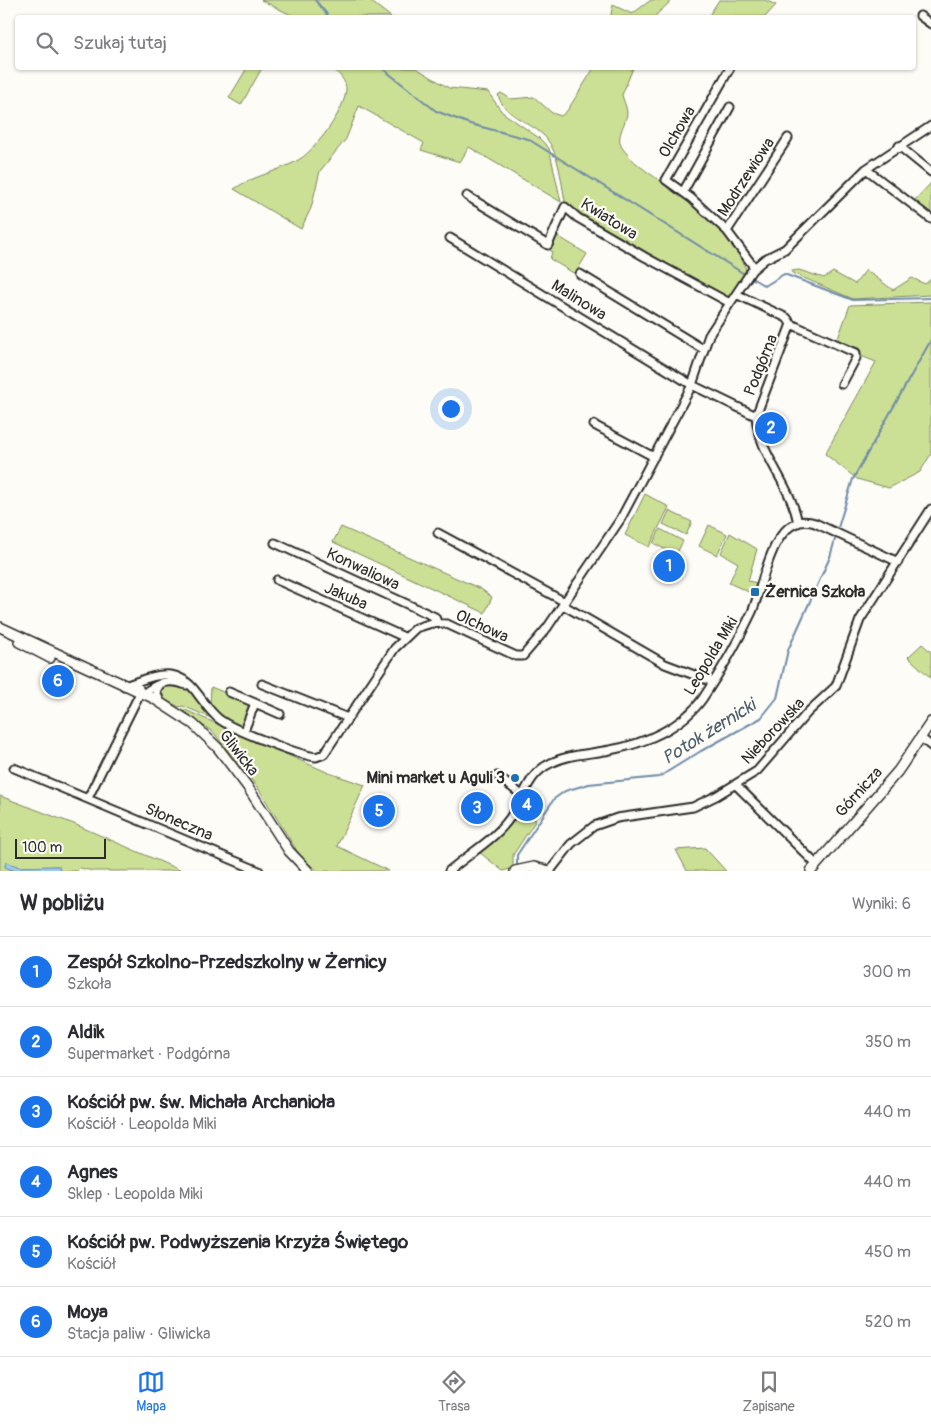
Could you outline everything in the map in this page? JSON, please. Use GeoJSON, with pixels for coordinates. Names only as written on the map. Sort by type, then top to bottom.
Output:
{"type":"FeatureCollection","features":[{"type":"Feature","properties":{"kind":"street"},"geometry":{"type":"LineString","coordinates":[[920,16],[931,24]]}},
{"type":"Feature","properties":{"kind":"street","name":"Olchowa"},"geometry":{"type":"LineString","coordinates":[[729,70],[666,180],[727,231],[750,273]]}},
{"type":"Feature","properties":{"kind":"street"},"geometry":{"type":"LineString","coordinates":[[682,192],[730,107]]}},
{"type":"Feature","properties":{"kind":"street","name":"Olchowa"},"geometry":{"type":"LineString","coordinates":[[121,685],[158,674],[172,675],[196,690],[218,718],[244,731],[303,754],[320,757],[404,637],[416,628],[437,622],[456,627],[520,657],[541,636],[620,520],[692,385],[708,335],[750,273],[785,249],[866,169],[931,126]]}},
{"type":"Feature","properties":{"kind":"street","name":"Modrzewiowa"},"geometry":{"type":"LineString","coordinates":[[727,231],[788,138]]}},
{"type":"Feature","properties":{"kind":"street"},"geometry":{"type":"LineString","coordinates":[[899,146],[931,172]]}},
{"type":"Feature","properties":{"kind":"street"},"geometry":{"type":"LineString","coordinates":[[866,169],[931,219]]}},
{"type":"Feature","properties":{"kind":"street","name":"Kwiatowa"},"geometry":{"type":"LineString","coordinates":[[467,196],[548,245],[566,207],[578,218],[730,304]]}},
{"type":"Feature","properties":{"kind":"street","name":"Malinowa"},"geometry":{"type":"LineString","coordinates":[[450,238],[692,385]]}},
{"type":"Feature","properties":{"kind":"street"},"geometry":{"type":"LineString","coordinates":[[580,274],[703,349]]}},
{"type":"Feature","properties":{"kind":"street","name":"Podgórna"},"geometry":{"type":"LineString","coordinates":[[736,294],[787,318],[791,324],[856,353],[856,358],[842,384]]}},
{"type":"Feature","properties":{"kind":"street","name":"Podgórna"},"geometry":{"type":"LineString","coordinates":[[791,324],[756,416],[760,435],[795,508],[798,523]]}},
{"type":"Feature","properties":{"kind":"street","name":"Podgórna"},"geometry":{"type":"LineString","coordinates":[[692,385],[756,416]]}},
{"type":"Feature","properties":{"kind":"street"},"geometry":{"type":"LineString","coordinates":[[594,425],[654,457]]}},
{"type":"Feature","properties":{"kind":"street","name":"Nieborowska"},"geometry":{"type":"LineString","coordinates":[[546,870],[575,840],[601,822],[622,817],[689,808],[736,785],[763,766],[808,712],[836,686],[859,623],[931,509]]}},
{"type":"Feature","properties":{"kind":"street"},"geometry":{"type":"LineString","coordinates":[[798,523],[810,522],[898,562]]}},
{"type":"Feature","properties":{"kind":"street","name":"Leopolda Miki"},"geometry":{"type":"LineString","coordinates":[[449,871],[503,826],[536,772],[551,762],[632,744],[667,729],[694,710],[713,682],[752,612],[770,554],[788,530],[798,523]]}},
{"type":"Feature","properties":{"kind":"street"},"geometry":{"type":"LineString","coordinates":[[438,533],[665,664],[713,682]]}},
{"type":"Feature","properties":{"kind":"street","name":"Konwaliowa"},"geometry":{"type":"LineString","coordinates":[[275,543],[435,617],[437,622]]}},
{"type":"Feature","properties":{"kind":"street","name":"Jakuba"},"geometry":{"type":"LineString","coordinates":[[277,580],[404,637]]}},
{"type":"Feature","properties":{"kind":"street","name":"Gliwicka"},"geometry":{"type":"LineString","coordinates":[[0,629],[39,653],[160,702],[193,724],[218,748],[247,786],[288,851],[308,871]]}},
{"type":"Feature","properties":{"kind":"street"},"geometry":{"type":"LineString","coordinates":[[141,693],[139,686],[143,678]]}},
{"type":"Feature","properties":{"kind":"street"},"geometry":{"type":"LineString","coordinates":[[88,798],[141,693],[161,683],[175,682],[196,690]]}},
{"type":"Feature","properties":{"kind":"street"},"geometry":{"type":"LineString","coordinates":[[160,702],[156,692],[161,683]]}},
{"type":"Feature","properties":{"kind":"street"},"geometry":{"type":"LineString","coordinates":[[262,684],[348,718]]}},
{"type":"Feature","properties":{"kind":"street"},"geometry":{"type":"LineString","coordinates":[[229,692],[280,714]]}},
{"type":"Feature","properties":{"kind":"street"},"geometry":{"type":"LineString","coordinates":[[244,731],[255,703]]}},
{"type":"Feature","properties":{"kind":"street","name":"Górnicza"},"geometry":{"type":"LineString","coordinates":[[736,785],[814,868],[898,771],[931,722]]}},
{"type":"Feature","properties":{"kind":"street"},"geometry":{"type":"LineString","coordinates":[[920,738],[931,746]]}},
{"type":"Feature","properties":{"kind":"street","name":"Słoneczna"},"geometry":{"type":"LineString","coordinates":[[14,768],[259,871]]}},
{"type":"Feature","properties":{"kind":"street"},"geometry":{"type":"LineString","coordinates":[[497,776],[522,795]]}},
{"type":"Feature","properties":{"kind":"street"},"geometry":{"type":"LineString","coordinates":[[518,870],[534,867],[546,870]]}},
{"type":"Feature","properties":{"kind":"green space"},"geometry":{"type":"Polygon","coordinates":[[[261,0],[369,0],[388,15],[291,15],[261,0]]]}},
{"type":"Feature","properties":{"kind":"green space"},"geometry":{"type":"Polygon","coordinates":[[[651,0],[672,0],[656,15],[611,15],[613,5],[632,14],[651,0]]]}},
{"type":"Feature","properties":{"kind":"green space"},"geometry":{"type":"Polygon","coordinates":[[[719,0],[765,0],[776,5],[767,15],[709,15],[719,0]]]}},
{"type":"Feature","properties":{"kind":"green space"},"geometry":{"type":"Polygon","coordinates":[[[246,70],[261,70],[241,105],[229,98],[246,70]]]}},
{"type":"Feature","properties":{"kind":"green space"},"geometry":{"type":"Polygon","coordinates":[[[334,70],[419,70],[449,88],[488,92],[502,112],[539,138],[549,148],[561,202],[469,147],[460,162],[421,150],[424,143],[359,106],[346,139],[320,171],[311,208],[301,229],[234,189],[250,180],[300,159],[314,147],[329,128],[341,108],[346,87],[344,80],[334,70]]]}},
{"type":"Feature","properties":{"kind":"green space"},"geometry":{"type":"Polygon","coordinates":[[[593,70],[632,70],[622,95],[627,113],[620,136],[623,149],[641,167],[707,216],[736,249],[743,260],[746,271],[729,300],[566,205],[557,161],[551,145],[540,132],[506,109],[498,95],[501,93],[511,99],[534,97],[552,113],[561,116],[567,111],[593,70]]]}},
{"type":"Feature","properties":{"kind":"green space"},"geometry":{"type":"Polygon","coordinates":[[[931,183],[931,217],[913,202],[931,183]]]}},
{"type":"Feature","properties":{"kind":"green space"},"geometry":{"type":"Polygon","coordinates":[[[556,235],[587,254],[575,274],[550,259],[552,252],[550,250],[556,235]]]}},
{"type":"Feature","properties":{"kind":"green space"},"geometry":{"type":"Polygon","coordinates":[[[799,270],[824,278],[833,272],[855,284],[866,270],[893,290],[912,278],[925,284],[931,279],[931,295],[853,299],[792,273],[792,271],[799,270]]]}},
{"type":"Feature","properties":{"kind":"green space"},"geometry":{"type":"Polygon","coordinates":[[[931,302],[931,454],[920,472],[889,488],[857,479],[825,454],[876,362],[861,356],[859,348],[837,341],[850,305],[931,302]]]}},
{"type":"Feature","properties":{"kind":"green space"},"geometry":{"type":"Polygon","coordinates":[[[645,494],[669,507],[649,547],[625,535],[645,494]]]}},
{"type":"Feature","properties":{"kind":"green space"},"geometry":{"type":"Polygon","coordinates":[[[669,511],[692,522],[686,535],[663,524],[669,511]]]}},
{"type":"Feature","properties":{"kind":"green space"},"geometry":{"type":"Polygon","coordinates":[[[709,525],[727,534],[717,555],[699,546],[709,525]]]}},
{"type":"Feature","properties":{"kind":"green space"},"geometry":{"type":"Polygon","coordinates":[[[341,527],[481,589],[492,597],[485,613],[333,542],[341,527]]]}},
{"type":"Feature","properties":{"kind":"green space"},"geometry":{"type":"Polygon","coordinates":[[[660,529],[683,541],[676,555],[653,543],[660,529]]]}},
{"type":"Feature","properties":{"kind":"green space"},"geometry":{"type":"Polygon","coordinates":[[[730,533],[757,549],[748,581],[757,583],[753,594],[729,583],[738,563],[721,553],[730,533]]]}},
{"type":"Feature","properties":{"kind":"green space"},"geometry":{"type":"Polygon","coordinates":[[[922,644],[931,652],[931,678],[908,657],[922,644]]]}},
{"type":"Feature","properties":{"kind":"green space"},"geometry":{"type":"Polygon","coordinates":[[[164,685],[175,686],[189,691],[216,720],[163,700],[158,691],[164,685]]]}},
{"type":"Feature","properties":{"kind":"green space"},"geometry":{"type":"Polygon","coordinates":[[[211,687],[250,703],[241,727],[223,718],[210,703],[211,687]]]}},
{"type":"Feature","properties":{"kind":"green space"},"geometry":{"type":"Polygon","coordinates":[[[183,709],[329,773],[365,785],[337,846],[389,871],[318,871],[302,859],[258,788],[213,732],[180,710],[183,709]]]}},
{"type":"Feature","properties":{"kind":"green space"},"geometry":{"type":"Polygon","coordinates":[[[0,796],[74,824],[182,871],[93,871],[80,868],[77,871],[60,871],[58,866],[19,867],[6,862],[5,867],[16,871],[0,871],[0,796]]]}},
{"type":"Feature","properties":{"kind":"green space"},"geometry":{"type":"Polygon","coordinates":[[[519,810],[536,820],[513,855],[513,868],[503,871],[479,852],[503,833],[519,810]]]}},
{"type":"Feature","properties":{"kind":"green space"},"geometry":{"type":"Polygon","coordinates":[[[705,848],[726,871],[687,871],[676,850],[705,848]]]}},
{"type":"Feature","properties":{"kind":"water"},"geometry":{"type":"Polygon","coordinates":[[[6,862],[19,867],[59,866],[60,871],[16,871],[5,867],[6,862]]]}},
{"type":"Feature","properties":{"kind":"waterway"},"geometry":{"type":"LineString","coordinates":[[315,0],[328,15]]}},
{"type":"Feature","properties":{"kind":"waterway"},"geometry":{"type":"LineString","coordinates":[[385,70],[436,111],[470,124],[528,139],[746,275]]}},
{"type":"Feature","properties":{"kind":"waterway"},"geometry":{"type":"LineString","coordinates":[[750,277],[765,286],[784,274],[853,300],[931,298]]}},
{"type":"Feature","properties":{"kind":"waterway","name":"Potok żernicki"},"geometry":{"type":"LineString","coordinates":[[837,531],[853,479],[931,340]]}},
{"type":"Feature","properties":{"kind":"waterway","name":"Potok żernicki"},"geometry":{"type":"LineString","coordinates":[[517,869],[517,855],[554,799],[565,791],[589,784],[659,777],[761,718],[777,698],[788,650],[830,557],[836,536]]}},
{"type":"Feature","properties":{"kind":"place","name":"Aldik"},"geometry":{"type":"Point","coordinates":[771,428]}},
{"type":"Feature","properties":{"kind":"place","name":"Zespół Szkolno-Przedszkolny w Żernicy"},"geometry":{"type":"Point","coordinates":[669,566]}},
{"type":"Feature","properties":{"kind":"place","name":"Żernica Szkoła"},"geometry":{"type":"Point","coordinates":[755,592]}},
{"type":"Feature","properties":{"kind":"place","name":"Moya"},"geometry":{"type":"Point","coordinates":[58,681]}},
{"type":"Feature","properties":{"kind":"place","name":"Mini market u Aguli 3"},"geometry":{"type":"Point","coordinates":[515,778]}},
{"type":"Feature","properties":{"kind":"place","name":"Agnes"},"geometry":{"type":"Point","coordinates":[527,805]}},
{"type":"Feature","properties":{"kind":"place","name":"Kościół pw. św. Michała Archanioła"},"geometry":{"type":"Point","coordinates":[477,808]}},
{"type":"Feature","properties":{"kind":"place","name":"Kościół pw. Podwyższenia Krzyża Świętego"},"geometry":{"type":"Point","coordinates":[379,811]}}]}
